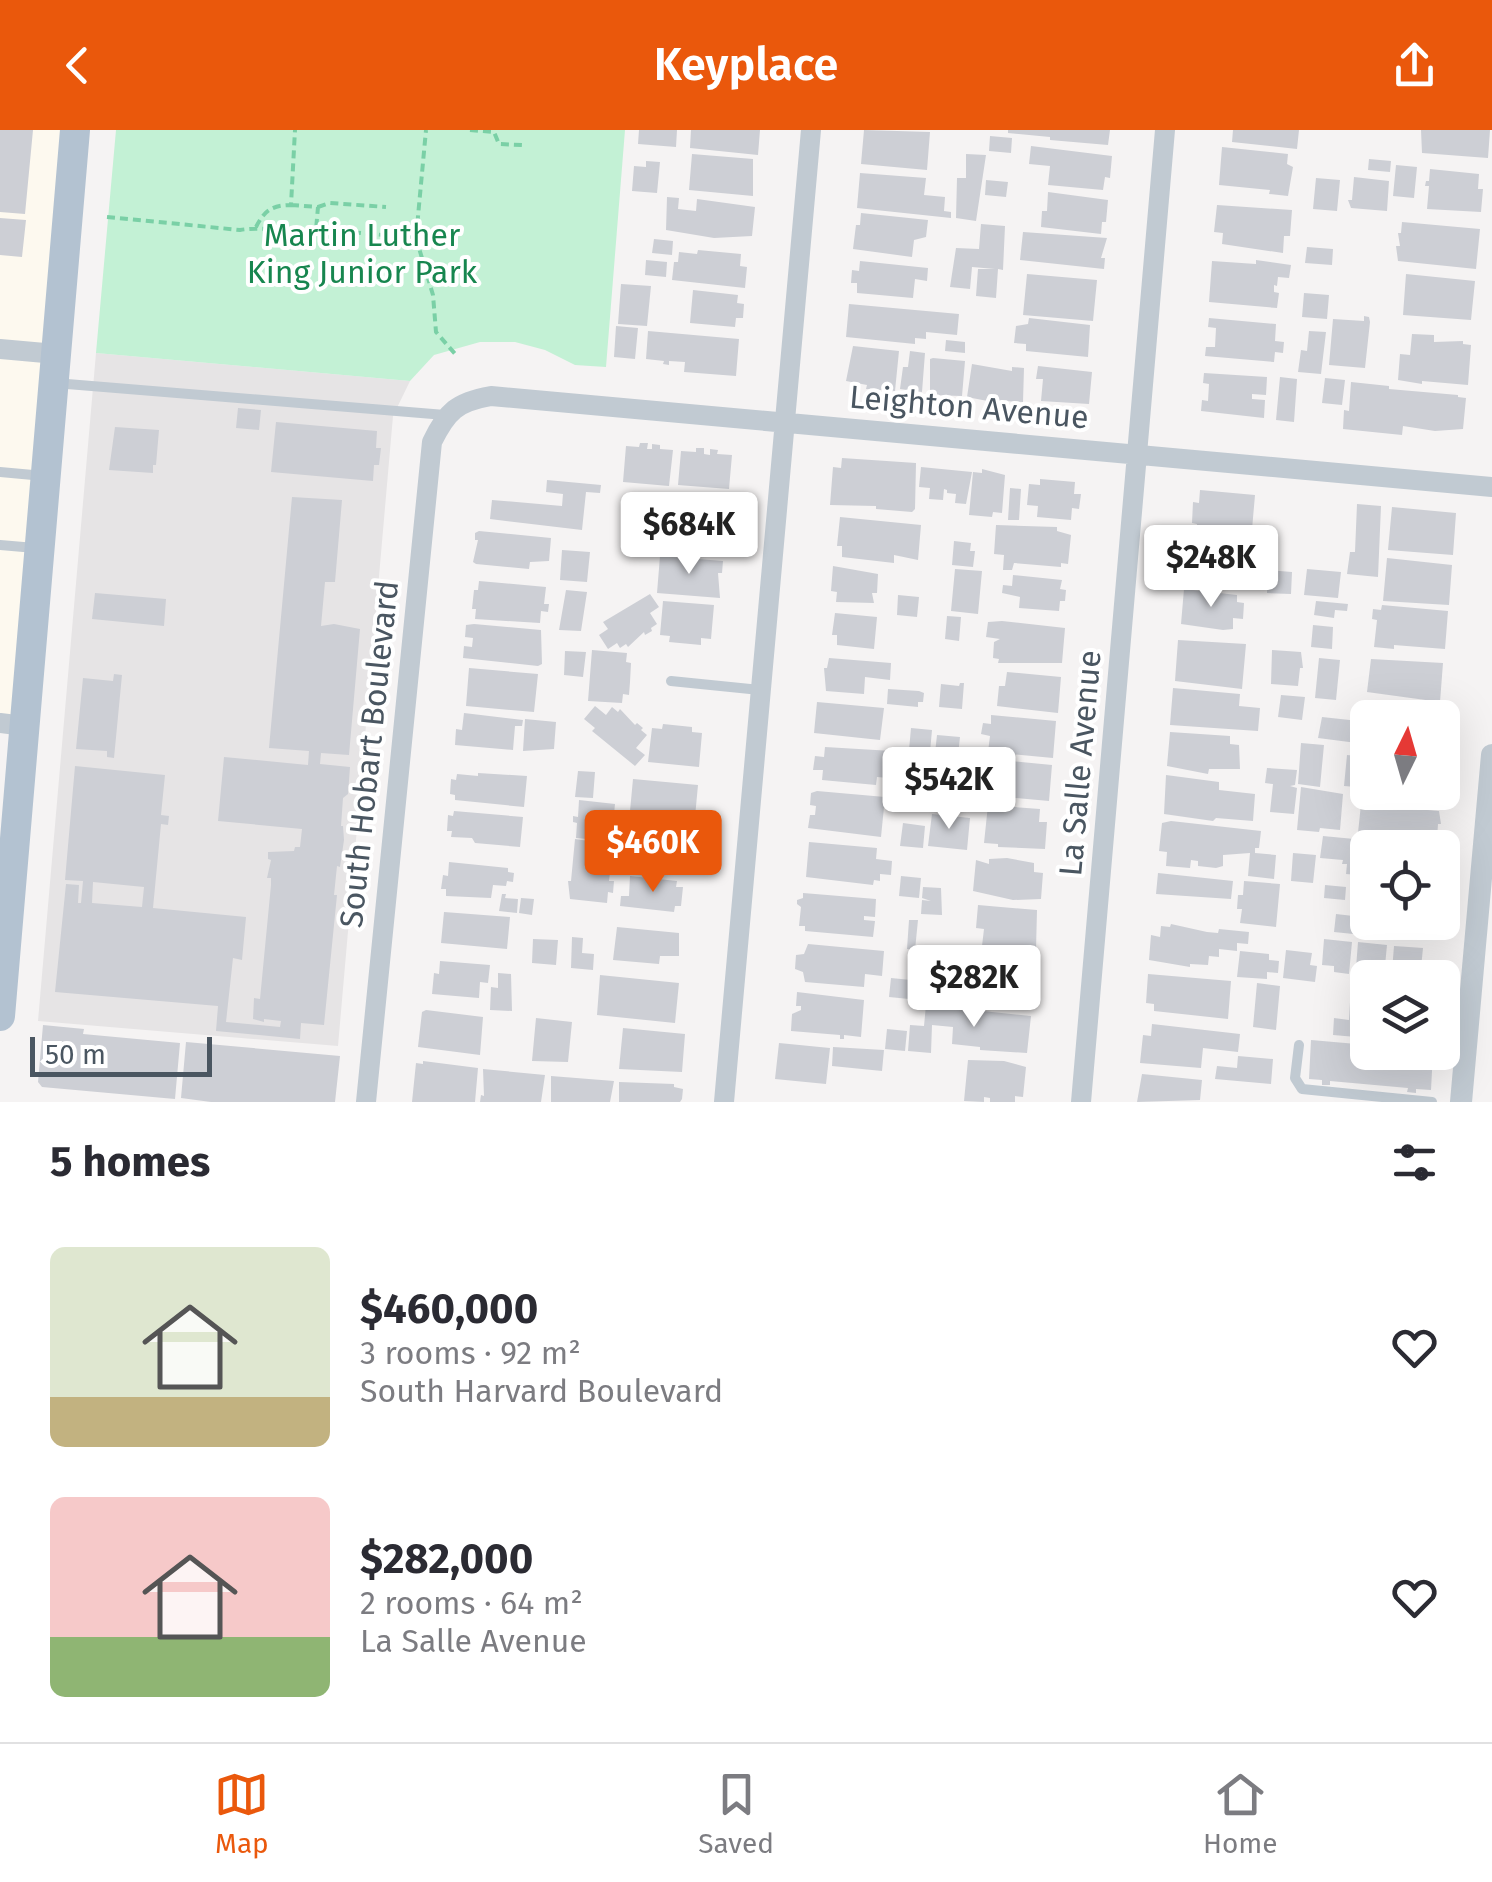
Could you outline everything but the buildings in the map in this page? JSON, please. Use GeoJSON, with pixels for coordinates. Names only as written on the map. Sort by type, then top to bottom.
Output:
{"type":"FeatureCollection","features":[{"type":"Feature","properties":{"kind":"main road"},"geometry":{"type":"LineString","coordinates":[[0,1016],[12,724],[40,549],[75,130]]}},
{"type":"Feature","properties":{"kind":"street"},"geometry":{"type":"LineString","coordinates":[[724,1102],[811,130]]}},
{"type":"Feature","properties":{"kind":"street","name":"La Salle Avenue"},"geometry":{"type":"LineString","coordinates":[[1081,1102],[1164,130]]}},
{"type":"Feature","properties":{"kind":"street"},"geometry":{"type":"LineString","coordinates":[[0,350],[55,368]]}},
{"type":"Feature","properties":{"kind":"street","name":"Leighton Avenue"},"geometry":{"type":"LineString","coordinates":[[445,415],[471,400],[491,396],[1136,452],[1492,488]]}},
{"type":"Feature","properties":{"kind":"street","name":"South Hobart Boulevard"},"geometry":{"type":"LineString","coordinates":[[366,1102],[428,469],[432,442],[445,415]]}},
{"type":"Feature","properties":{"kind":"street"},"geometry":{"type":"LineString","coordinates":[[1461,1102],[1492,754]]}},
{"type":"Feature","properties":{"kind":"lane"},"geometry":{"type":"LineString","coordinates":[[55,368],[445,415]]}},
{"type":"Feature","properties":{"kind":"lane"},"geometry":{"type":"LineString","coordinates":[[0,472],[47,477]]}},
{"type":"Feature","properties":{"kind":"lane"},"geometry":{"type":"LineString","coordinates":[[0,544],[40,549]]}},
{"type":"Feature","properties":{"kind":"lane"},"geometry":{"type":"LineString","coordinates":[[671,680],[760,690]]}},
{"type":"Feature","properties":{"kind":"lane"},"geometry":{"type":"LineString","coordinates":[[1299,1046],[1295,1078],[1302,1089],[1432,1102]]}},
{"type":"Feature","properties":{"kind":"path"},"geometry":{"type":"LineString","coordinates":[[291,205],[295,130]]}},
{"type":"Feature","properties":{"kind":"path"},"geometry":{"type":"LineString","coordinates":[[426,130],[416,238],[434,295],[436,332],[456,355]]}},
{"type":"Feature","properties":{"kind":"path"},"geometry":{"type":"LineString","coordinates":[[470,130],[494,132],[499,144],[522,145]]}},
{"type":"Feature","properties":{"kind":"path"},"geometry":{"type":"LineString","coordinates":[[256,227],[264,212],[278,205],[386,207]]}},
{"type":"Feature","properties":{"kind":"path"},"geometry":{"type":"LineString","coordinates":[[316,232],[318,208]]}},
{"type":"Feature","properties":{"kind":"path"},"geometry":{"type":"LineString","coordinates":[[107,217],[240,230],[328,230],[416,238]]}},
{"type":"Feature","properties":{"kind":"shaded area"},"geometry":{"type":"Polygon","coordinates":[[[0,130],[75,130],[24,726],[0,723],[0,130]]]}},
{"type":"Feature","properties":{"kind":"shaded area"},"geometry":{"type":"Polygon","coordinates":[[[96,353],[410,381],[393,416],[338,1046],[38,1021],[96,353]]]}},
{"type":"Feature","properties":{"kind":"green space","name":"Martin Luther King Junior Park"},"geometry":{"type":"Polygon","coordinates":[[[116,130],[625,130],[606,367],[575,365],[545,350],[515,342],[480,342],[434,355],[410,381],[96,353],[116,130]]]}}]}
